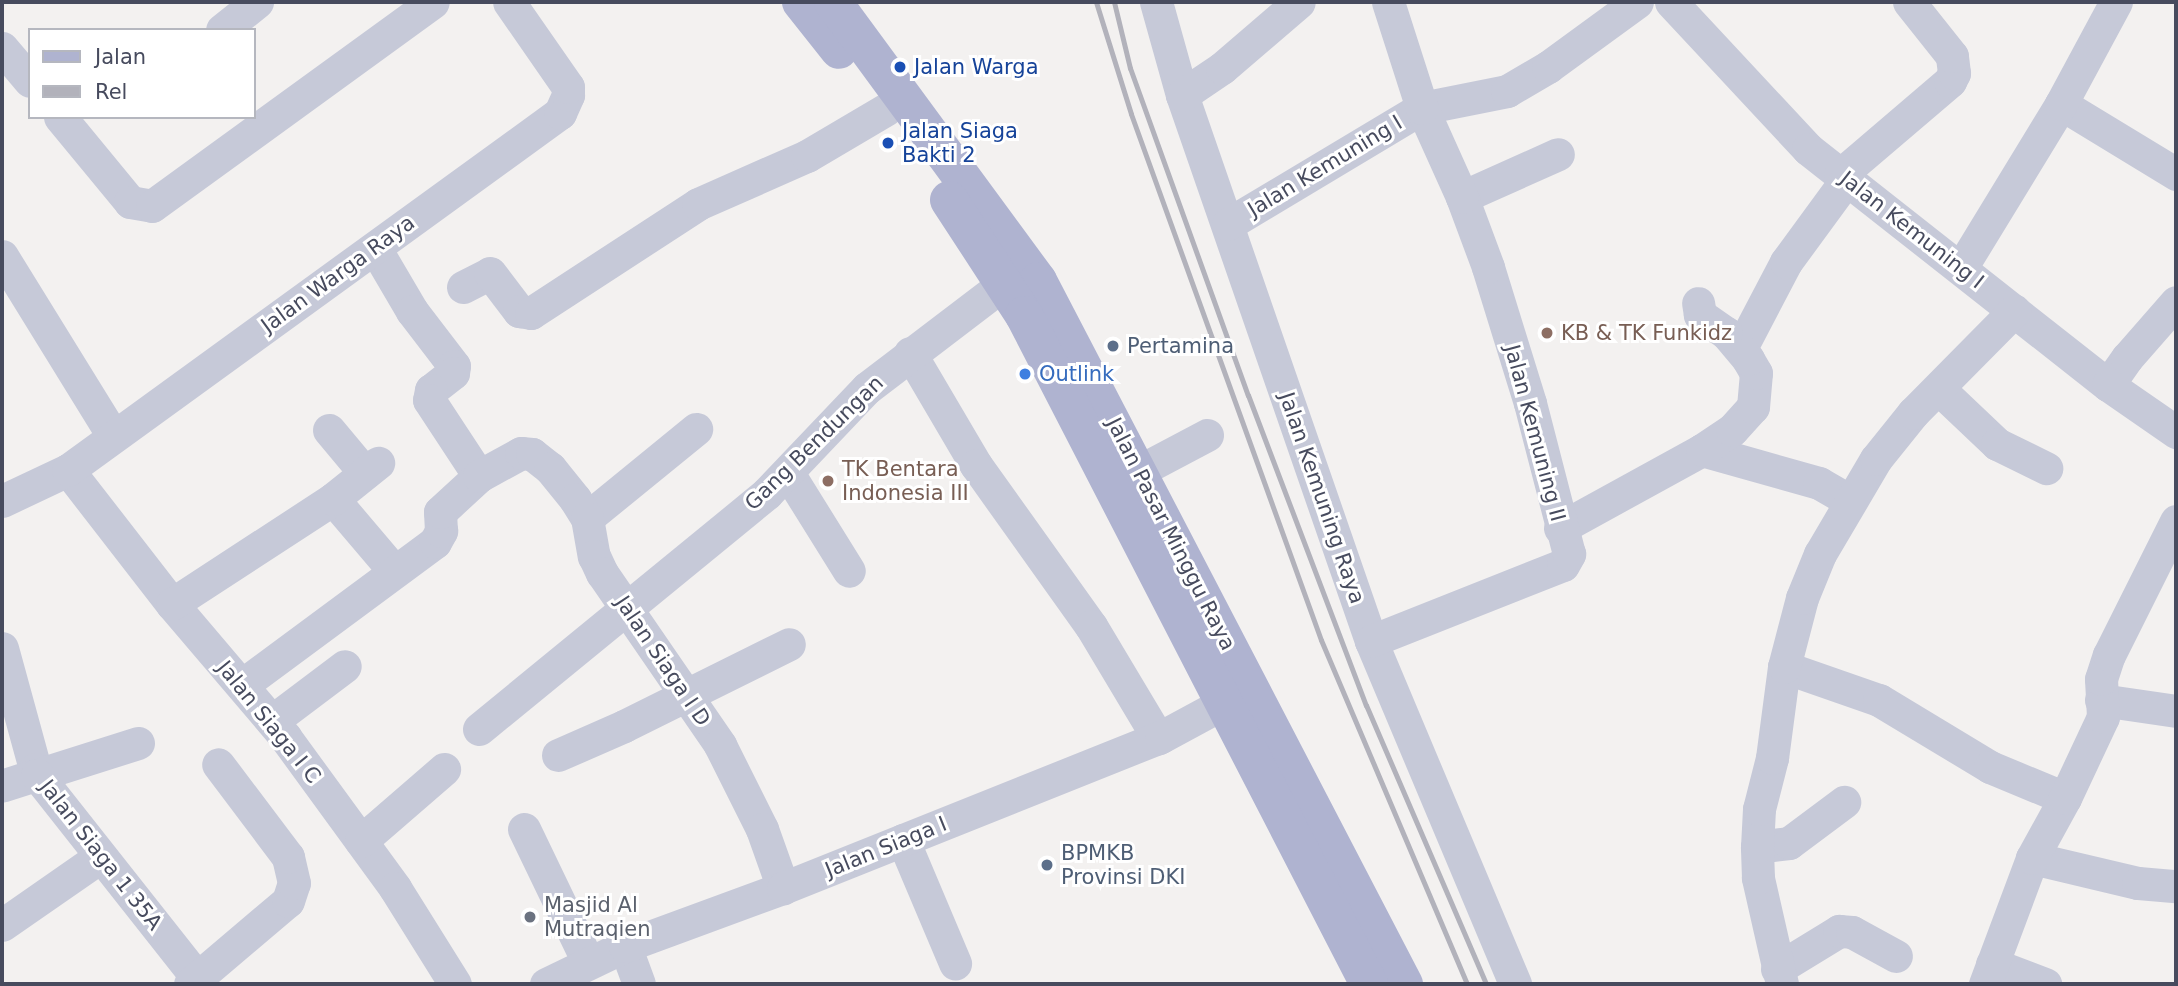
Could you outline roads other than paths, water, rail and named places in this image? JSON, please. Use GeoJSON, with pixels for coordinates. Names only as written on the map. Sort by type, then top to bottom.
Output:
{"type":"FeatureCollection","features":[{"type":"Feature","properties":{"kind":"main road","name":"Jalan Pasar Minggu Raya"},"geometry":{"type":"LineString","coordinates":[[801,2],[926,164],[1005,283],[1213,709],[1369,984]]}},
{"type":"Feature","properties":{"kind":"main road","name":"Jalan Pasar Minggu Raya"},"geometry":{"type":"LineString","coordinates":[[833,2],[1029,268],[1139,471],[1404,984]]}},
{"type":"Feature","properties":{"kind":"street"},"geometry":{"type":"LineString","coordinates":[[224,28],[257,2]]}},
{"type":"Feature","properties":{"kind":"street"},"geometry":{"type":"LineString","coordinates":[[62,119],[130,202],[152,206],[433,2]]}},
{"type":"Feature","properties":{"kind":"street","name":"Jalan Warga Raya"},"geometry":{"type":"LineString","coordinates":[[2,500],[68,470],[560,113],[565,105],[568,87],[563,75],[509,2]]}},
{"type":"Feature","properties":{"kind":"street","name":"Jalan Kemuning Raya"},"geometry":{"type":"LineString","coordinates":[[1156,2],[1182,95],[1371,641],[1515,984]]}},
{"type":"Feature","properties":{"kind":"street"},"geometry":{"type":"LineString","coordinates":[[1182,95],[1222,68],[1299,2]]}},
{"type":"Feature","properties":{"kind":"street","name":"Jalan Kemuning II"},"geometry":{"type":"LineString","coordinates":[[1371,641],[1563,565],[1569,554],[1560,528],[1530,403],[1488,267],[1462,197],[1422,108],[1388,2]]}},
{"type":"Feature","properties":{"kind":"street","name":"Jalan Kemuning I"},"geometry":{"type":"LineString","coordinates":[[1228,224],[1422,108],[1507,90],[1548,67],[1637,2]]}},
{"type":"Feature","properties":{"kind":"street","name":"Jalan Kemuning I"},"geometry":{"type":"LineString","coordinates":[[1671,2],[1808,149],[2108,385],[2176,432]]}},
{"type":"Feature","properties":{"kind":"street"},"geometry":{"type":"LineString","coordinates":[[1741,348],[1786,262],[1843,177],[1950,82],[1954,73],[1952,56],[1909,2]]}},
{"type":"Feature","properties":{"kind":"street"},"geometry":{"type":"LineString","coordinates":[[1961,268],[2061,104],[2116,2]]}},
{"type":"Feature","properties":{"kind":"street"},"geometry":{"type":"LineString","coordinates":[[2,48],[28,79]]}},
{"type":"Feature","properties":{"kind":"street"},"geometry":{"type":"LineString","coordinates":[[2061,104],[2176,174]]}},
{"type":"Feature","properties":{"kind":"street"},"geometry":{"type":"LineString","coordinates":[[463,287],[490,273],[519,311],[531,313],[698,204],[803,158],[885,110]]}},
{"type":"Feature","properties":{"kind":"street"},"geometry":{"type":"LineString","coordinates":[[1462,197],[1558,154]]}},
{"type":"Feature","properties":{"kind":"street"},"geometry":{"type":"LineString","coordinates":[[242,685],[435,542],[441,531],[440,512],[479,476],[429,400],[431,390],[453,373],[454,366],[412,312],[375,248]]}},
{"type":"Feature","properties":{"kind":"street"},"geometry":{"type":"LineString","coordinates":[[2,256],[113,436]]}},
{"type":"Feature","properties":{"kind":"street","name":"Gang Bendungan"},"geometry":{"type":"LineString","coordinates":[[480,729],[627,610],[788,473],[867,388],[1005,283]]}},
{"type":"Feature","properties":{"kind":"street"},"geometry":{"type":"LineString","coordinates":[[2108,385],[2127,358],[2176,302]]}},
{"type":"Feature","properties":{"kind":"street"},"geometry":{"type":"LineString","coordinates":[[1560,528],[1702,450],[1732,430],[1753,407],[1755,373],[1741,348],[1700,315],[1698,303]]}},
{"type":"Feature","properties":{"kind":"street"},"geometry":{"type":"LineString","coordinates":[[1896,956],[1852,932],[1839,931],[1779,976],[1758,878],[1757,847],[1759,809],[1772,758],[1784,667],[1802,598],[1815,565],[1849,500],[1913,412],[2014,312]]}},
{"type":"Feature","properties":{"kind":"street"},"geometry":{"type":"LineString","coordinates":[[918,347],[976,465],[1091,626],[1160,738]]}},
{"type":"Feature","properties":{"kind":"street"},"geometry":{"type":"LineString","coordinates":[[1938,389],[1997,444],[2046,468]]}},
{"type":"Feature","properties":{"kind":"street"},"geometry":{"type":"LineString","coordinates":[[587,518],[695,429]]}},
{"type":"Feature","properties":{"kind":"street"},"geometry":{"type":"LineString","coordinates":[[172,604],[333,499],[371,468],[329,430]]}},
{"type":"Feature","properties":{"kind":"street"},"geometry":{"type":"LineString","coordinates":[[1139,471],[1208,435]]}},
{"type":"Feature","properties":{"kind":"street"},"geometry":{"type":"LineString","coordinates":[[1702,450],[1819,483],[1849,500]]}},
{"type":"Feature","properties":{"kind":"street","name":"Jalan Siaga I D"},"geometry":{"type":"LineString","coordinates":[[479,476],[525,452],[536,456],[550,468],[587,518],[597,563],[687,695],[744,789],[783,888]]}},
{"type":"Feature","properties":{"kind":"street","name":"Jalan Siaga I C"},"geometry":{"type":"LineString","coordinates":[[68,470],[172,604],[272,721],[396,888],[454,984]]}},
{"type":"Feature","properties":{"kind":"street"},"geometry":{"type":"LineString","coordinates":[[788,473],[849,571]]}},
{"type":"Feature","properties":{"kind":"street"},"geometry":{"type":"LineString","coordinates":[[333,499],[394,571]]}},
{"type":"Feature","properties":{"kind":"street"},"geometry":{"type":"LineString","coordinates":[[2045,984],[1988,974],[2032,858],[2065,798],[2103,718],[2101,679],[2109,655],[2176,521]]}},
{"type":"Feature","properties":{"kind":"street"},"geometry":{"type":"LineString","coordinates":[[558,755],[789,644]]}},
{"type":"Feature","properties":{"kind":"street"},"geometry":{"type":"LineString","coordinates":[[2,648],[36,769],[29,776],[2,786]]}},
{"type":"Feature","properties":{"kind":"street"},"geometry":{"type":"LineString","coordinates":[[272,721],[345,667]]}},
{"type":"Feature","properties":{"kind":"street"},"geometry":{"type":"LineString","coordinates":[[1784,667],[1888,704],[1990,767],[2065,798]]}},
{"type":"Feature","properties":{"kind":"street"},"geometry":{"type":"LineString","coordinates":[[2101,700],[2176,711]]}},
{"type":"Feature","properties":{"kind":"street","name":"Jalan Siaga I"},"geometry":{"type":"LineString","coordinates":[[546,984],[625,946],[783,888],[1160,738],[1213,709]]}},
{"type":"Feature","properties":{"kind":"street","name":"Jalan Siaga 1 35A"},"geometry":{"type":"LineString","coordinates":[[138,744],[37,775],[197,982]]}},
{"type":"Feature","properties":{"kind":"street"},"geometry":{"type":"LineString","coordinates":[[197,982],[288,901],[294,883],[288,857],[218,764]]}},
{"type":"Feature","properties":{"kind":"street"},"geometry":{"type":"LineString","coordinates":[[361,841],[444,769]]}},
{"type":"Feature","properties":{"kind":"street"},"geometry":{"type":"LineString","coordinates":[[1757,847],[1789,844],[1844,802]]}},
{"type":"Feature","properties":{"kind":"street"},"geometry":{"type":"LineString","coordinates":[[524,829],[588,962]]}},
{"type":"Feature","properties":{"kind":"street"},"geometry":{"type":"LineString","coordinates":[[903,840],[955,963]]}},
{"type":"Feature","properties":{"kind":"street"},"geometry":{"type":"LineString","coordinates":[[2,925],[100,857]]}},
{"type":"Feature","properties":{"kind":"street"},"geometry":{"type":"LineString","coordinates":[[2032,858],[2138,883],[2175,883]]}},
{"type":"Feature","properties":{"kind":"street"},"geometry":{"type":"LineString","coordinates":[[625,946],[639,984]]}},
{"type":"Feature","properties":{"kind":"railway"},"geometry":{"type":"LineString","coordinates":[[1096,2],[1131,114],[1321,640],[1467,984]]}},
{"type":"Feature","properties":{"kind":"railway"},"geometry":{"type":"LineString","coordinates":[[1114,2],[1130,68],[1248,395],[1366,705],[1486,984]]}},
{"type":"Feature","properties":{"kind":"place","name":"Jalan Warga"},"geometry":{"type":"Point","coordinates":[900,67]}},
{"type":"Feature","properties":{"kind":"place","name":"Jalan Siaga Bakti 2"},"geometry":{"type":"Point","coordinates":[888,143]}},
{"type":"Feature","properties":{"kind":"place","name":"KB & TK Funkidz"},"geometry":{"type":"Point","coordinates":[1547,333]}},
{"type":"Feature","properties":{"kind":"place","name":"Pertamina"},"geometry":{"type":"Point","coordinates":[1113,346]}},
{"type":"Feature","properties":{"kind":"place","name":"Outlink"},"geometry":{"type":"Point","coordinates":[1025,374]}},
{"type":"Feature","properties":{"kind":"place","name":"TK Bentara Indonesia III"},"geometry":{"type":"Point","coordinates":[828,481]}},
{"type":"Feature","properties":{"kind":"place","name":"BPMKB Provinsi DKI"},"geometry":{"type":"Point","coordinates":[1047,865]}},
{"type":"Feature","properties":{"kind":"place","name":"Masjid Al Mutraqien"},"geometry":{"type":"Point","coordinates":[530,917]}}]}
